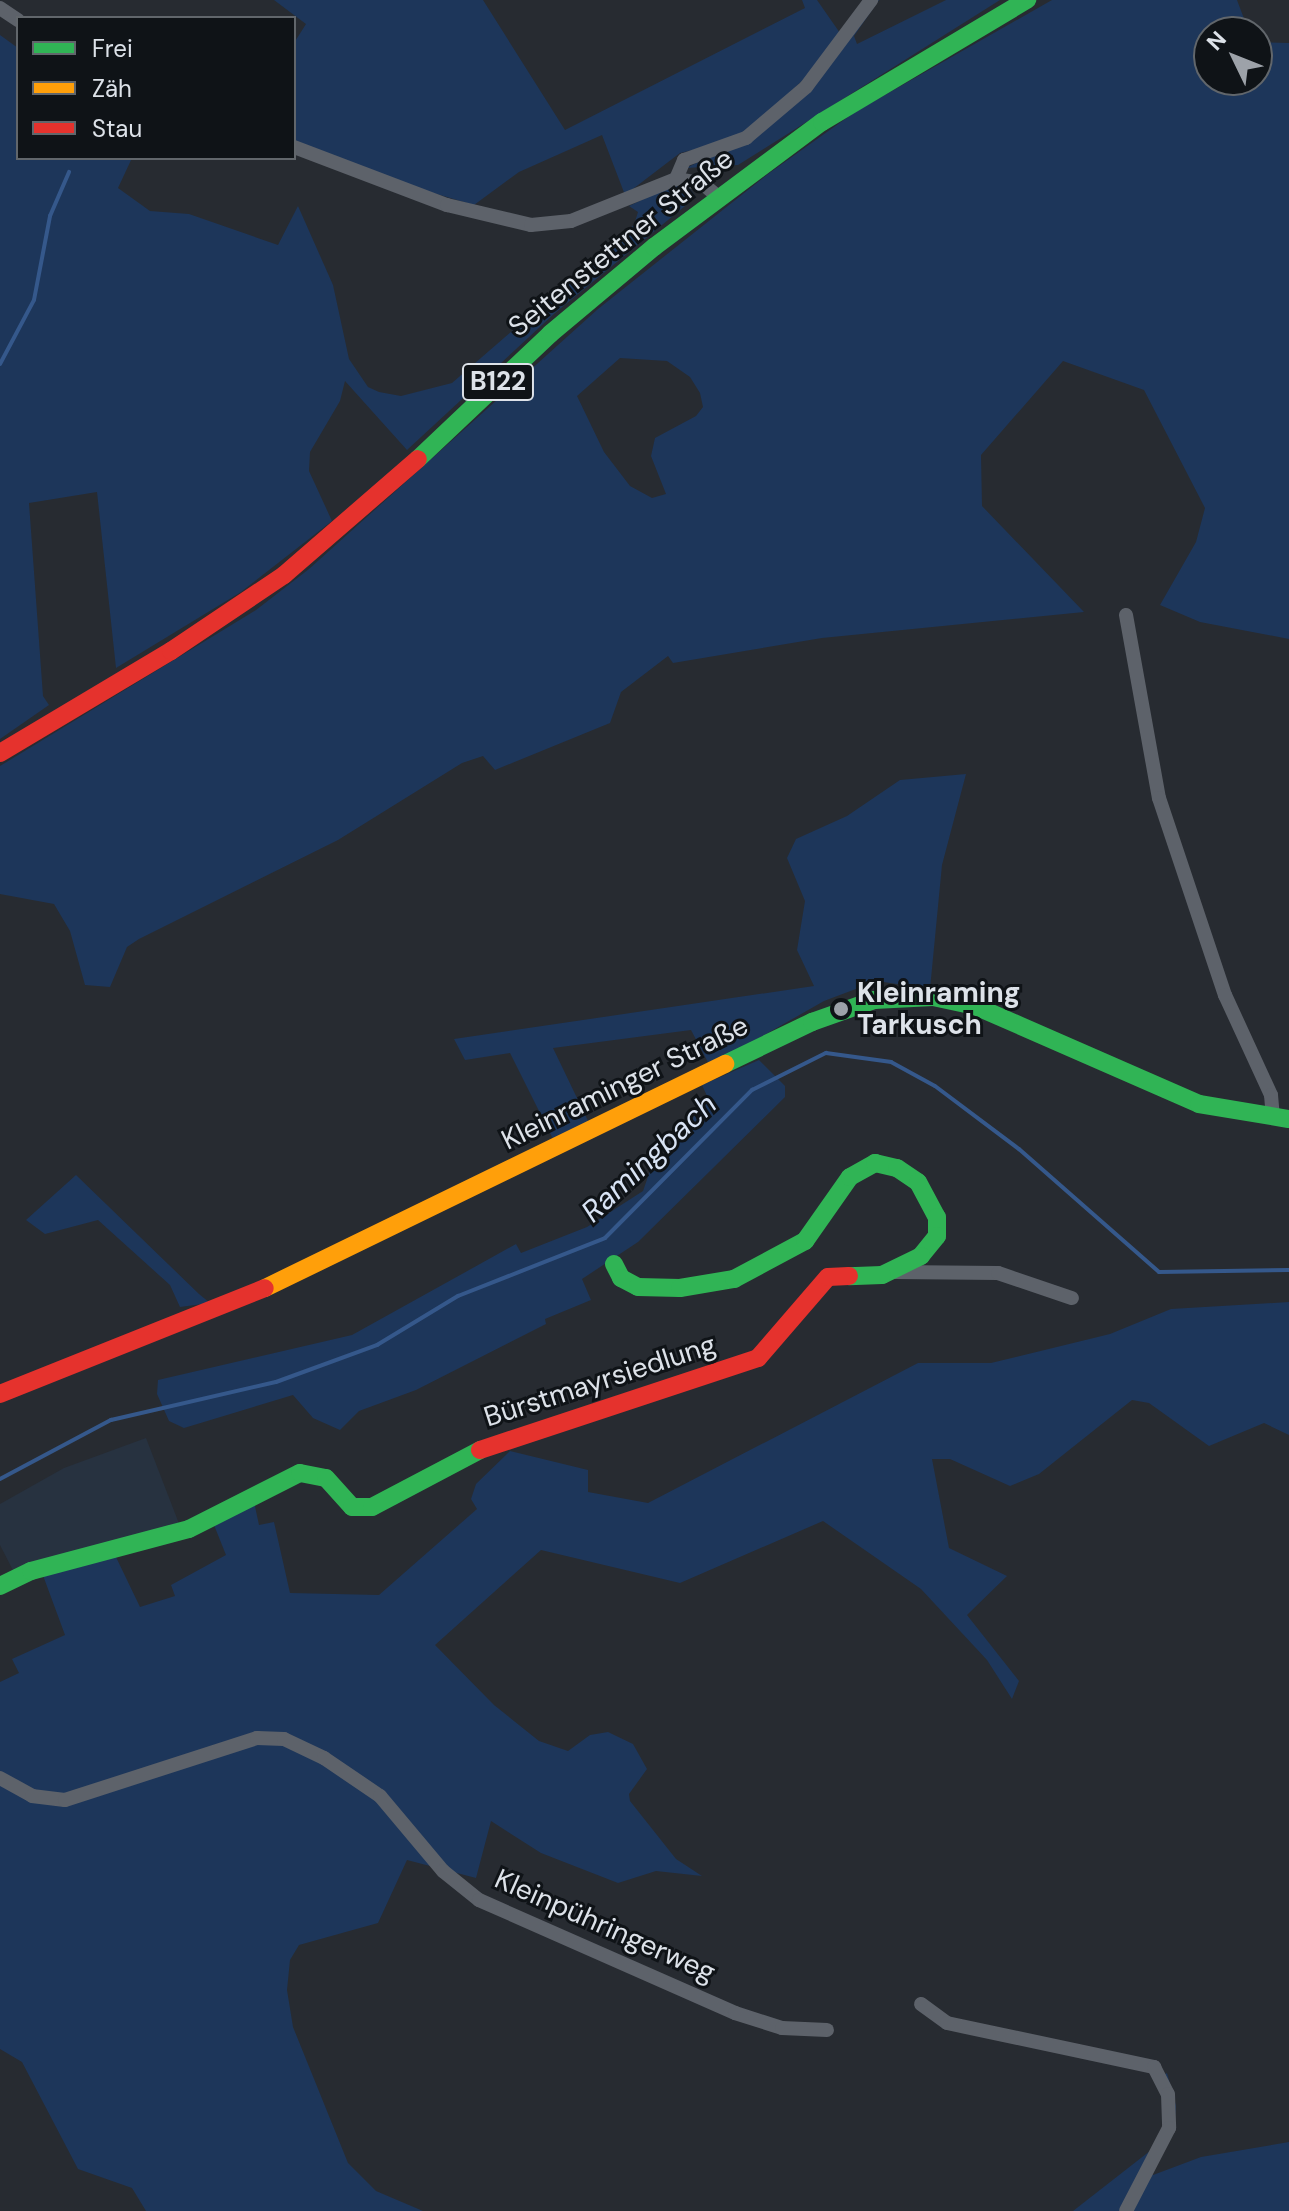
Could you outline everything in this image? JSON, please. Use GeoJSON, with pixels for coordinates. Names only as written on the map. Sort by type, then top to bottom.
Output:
{"type":"FeatureCollection","features":[{"type":"Feature","properties":{"kind":"main road","name":"Seitenstettner Straße"},"geometry":{"type":"LineString","coordinates":[[0,753],[228,615],[295,567],[364,511],[550,334],[719,198],[822,122],[1027,0]]}},
{"type":"Feature","properties":{"kind":"main road","name":"Kleinraminger Straße"},"geometry":{"type":"LineString","coordinates":[[0,1394],[251,1295],[822,1018],[900,997],[975,1006],[1199,1104],[1281,1118]]}},
{"type":"Feature","properties":{"kind":"main road"},"geometry":{"type":"LineString","coordinates":[[614,1264],[621,1278],[638,1287],[680,1288],[734,1279],[805,1241],[850,1177],[875,1163],[897,1168],[918,1182],[937,1217],[932,1244],[895,1272]]}},
{"type":"Feature","properties":{"kind":"main road","name":"Bürstmayrsiedlung"},"geometry":{"type":"LineString","coordinates":[[0,1586],[31,1571],[189,1529],[300,1473],[326,1478],[352,1507],[372,1507],[535,1427],[758,1358],[828,1277],[895,1272]]}},
{"type":"Feature","properties":{"kind":"street"},"geometry":{"type":"LineString","coordinates":[[676,179],[684,160],[746,138],[806,87],[871,0]]}},
{"type":"Feature","properties":{"kind":"street"},"geometry":{"type":"LineString","coordinates":[[296,148],[447,205],[531,225],[571,221],[676,179],[702,183],[719,198]]}},
{"type":"Feature","properties":{"kind":"street"},"geometry":{"type":"LineString","coordinates":[[1126,615],[1159,798],[1215,969],[1281,1118]]}},
{"type":"Feature","properties":{"kind":"street","name":"Bürstmayrsiedlung"},"geometry":{"type":"LineString","coordinates":[[895,1272],[998,1273],[1072,1298]]}},
{"type":"Feature","properties":{"kind":"street","name":"Kleinpühringerweg"},"geometry":{"type":"LineString","coordinates":[[0,1778],[32,1796],[65,1800],[257,1738],[284,1739],[380,1796],[433,1861],[479,1900],[735,2013],[782,2028],[827,2030]]}},
{"type":"Feature","properties":{"kind":"street"},"geometry":{"type":"LineString","coordinates":[[921,2004],[947,2023],[1154,2067],[1168,2094],[1169,2128],[1126,2211]]}},
{"type":"Feature","properties":{"kind":"shaded area"},"geometry":{"type":"Polygon","coordinates":[[[274,0],[483,0],[565,130],[805,8],[802,0],[817,0],[840,33],[820,64],[756,124],[726,142],[680,153],[625,195],[602,135],[519,172],[474,205],[296,153],[296,40],[306,24],[274,0]]]}},
{"type":"Feature","properties":{"kind":"shaded area"},"geometry":{"type":"Polygon","coordinates":[[[875,0],[879,0],[854,36],[857,44],[946,0],[1000,0],[738,165],[686,168],[762,131],[875,0]]]}},
{"type":"Feature","properties":{"kind":"shaded area"},"geometry":{"type":"Polygon","coordinates":[[[1052,0],[1237,0],[1243,16],[1193,16],[1193,96],[1273,96],[1273,42],[1289,43],[1289,639],[1200,622],[1160,605],[1196,542],[1205,508],[1144,390],[1063,361],[981,455],[982,506],[1084,612],[822,638],[673,663],[668,656],[621,692],[610,723],[495,770],[483,756],[462,763],[338,840],[139,939],[127,947],[110,987],[85,985],[70,931],[54,904],[0,894],[0,766],[256,610],[309,569],[598,309],[768,174],[855,112],[1052,0]],[[620,358],[577,396],[604,452],[630,486],[652,498],[666,494],[651,456],[655,438],[696,416],[703,407],[700,393],[690,377],[667,361],[620,358]]]}},
{"type":"Feature","properties":{"kind":"shaded area"},"geometry":{"type":"Polygon","coordinates":[[[0,35],[16,47],[16,160],[131,160],[118,188],[150,211],[189,214],[278,245],[298,206],[333,285],[349,359],[368,387],[379,392],[401,396],[452,383],[634,225],[638,212],[629,206],[673,185],[687,185],[696,197],[555,313],[407,450],[345,381],[340,401],[310,452],[309,471],[332,521],[241,592],[116,668],[97,492],[29,503],[43,696],[49,705],[0,739],[0,35]]]}},
{"type":"Feature","properties":{"kind":"shaded area"},"geometry":{"type":"Polygon","coordinates":[[[966,774],[942,865],[930,989],[877,981],[824,1001],[710,1066],[691,1030],[553,1048],[590,1125],[554,1141],[510,1053],[465,1060],[454,1039],[814,986],[797,950],[805,901],[787,858],[796,839],[847,816],[900,780],[966,774]]]}},
{"type":"Feature","properties":{"kind":"shaded area"},"geometry":{"type":"Polygon","coordinates":[[[759,1060],[785,1086],[785,1097],[638,1242],[582,1279],[591,1300],[545,1319],[546,1324],[416,1390],[359,1411],[340,1430],[313,1418],[293,1395],[184,1428],[169,1421],[157,1394],[158,1380],[352,1335],[516,1244],[521,1253],[587,1227],[643,1191],[651,1168],[677,1143],[707,1096],[702,1085],[759,1060]]]}},
{"type":"Feature","properties":{"kind":"shaded area"},"geometry":{"type":"Polygon","coordinates":[[[76,1175],[210,1303],[180,1307],[170,1285],[98,1220],[45,1234],[26,1220],[76,1175]]]}},
{"type":"Feature","properties":{"kind":"shaded area"},"geometry":{"type":"Polygon","coordinates":[[[1289,1302],[1289,1435],[1264,1423],[1209,1446],[1149,1403],[1132,1400],[1039,1474],[1010,1486],[950,1459],[932,1459],[949,1548],[1007,1576],[967,1615],[1019,1681],[1012,1699],[987,1660],[921,1589],[823,1521],[680,1583],[541,1550],[435,1645],[494,1705],[539,1741],[568,1751],[590,1735],[608,1732],[633,1744],[647,1769],[629,1794],[630,1801],[676,1859],[702,1876],[656,1871],[618,1883],[541,1853],[491,1821],[476,1878],[407,1860],[378,1923],[299,1945],[290,1960],[287,1990],[293,2027],[348,2163],[376,2191],[423,2211],[146,2211],[132,2188],[78,2169],[22,2062],[0,2049],[0,1682],[19,1673],[12,1659],[65,1635],[41,1570],[115,1555],[140,1607],[175,1596],[171,1585],[226,1555],[212,1520],[253,1497],[259,1525],[274,1522],[290,1593],[379,1595],[477,1509],[471,1499],[476,1484],[510,1451],[588,1470],[588,1492],[648,1503],[918,1363],[991,1363],[1110,1334],[1171,1309],[1289,1302]]]}},
{"type":"Feature","properties":{"kind":"shaded area"},"geometry":{"type":"Polygon","coordinates":[[[146,1438],[183,1534],[18,1580],[0,1545],[0,1504],[64,1468],[146,1438]]]}},
{"type":"Feature","properties":{"kind":"shaded area"},"geometry":{"type":"Polygon","coordinates":[[[1167,2073],[1176,2106],[1174,2125],[1150,2171],[1153,2175],[1201,2157],[1289,2142],[1289,2211],[1073,2211],[1155,2147],[1166,2120],[1165,2100],[1155,2080],[1167,2073]]]}},
{"type":"Feature","properties":{"kind":"waterway"},"geometry":{"type":"LineString","coordinates":[[0,364],[34,300],[50,216],[69,172]]}},
{"type":"Feature","properties":{"kind":"waterway","name":"Ramingbach"},"geometry":{"type":"LineString","coordinates":[[0,1479],[111,1420],[276,1382],[377,1345],[458,1296],[605,1238],[752,1090],[826,1053],[891,1062],[935,1086],[1019,1149],[1159,1272],[1289,1270]]}},
{"type":"Feature","properties":{"kind":"traffic: fast"},"geometry":{"type":"LineString","coordinates":[[418,459],[550,334],[654,247],[822,122],[1027,0]]}},
{"type":"Feature","properties":{"kind":"traffic: fast"},"geometry":{"type":"LineString","coordinates":[[725,1064],[812,1022],[874,1000],[933,997],[975,1006],[1199,1104],[1289,1119]]}},
{"type":"Feature","properties":{"kind":"traffic: fast"},"geometry":{"type":"LineString","coordinates":[[614,1264],[621,1278],[638,1287],[680,1288],[734,1279],[805,1241],[850,1177],[875,1163],[897,1168],[918,1182],[937,1217],[937,1236],[921,1256],[882,1275],[849,1276]]}},
{"type":"Feature","properties":{"kind":"traffic: fast"},"geometry":{"type":"LineString","coordinates":[[0,1586],[31,1571],[189,1529],[300,1473],[326,1478],[352,1507],[372,1507],[480,1450]]}},
{"type":"Feature","properties":{"kind":"traffic: slow"},"geometry":{"type":"LineString","coordinates":[[265,1288],[725,1064]]}},
{"type":"Feature","properties":{"kind":"traffic: jam"},"geometry":{"type":"LineString","coordinates":[[0,753],[171,651],[284,575],[418,459]]}},
{"type":"Feature","properties":{"kind":"traffic: jam"},"geometry":{"type":"LineString","coordinates":[[480,1450],[758,1358],[828,1277],[849,1276]]}},
{"type":"Feature","properties":{"kind":"traffic: jam"},"geometry":{"type":"LineString","coordinates":[[0,1394],[265,1288]]}},
{"type":"Feature","properties":{"kind":"place","name":"Kleinraming Tarkusch"},"geometry":{"type":"Point","coordinates":[841,1009]}}]}
